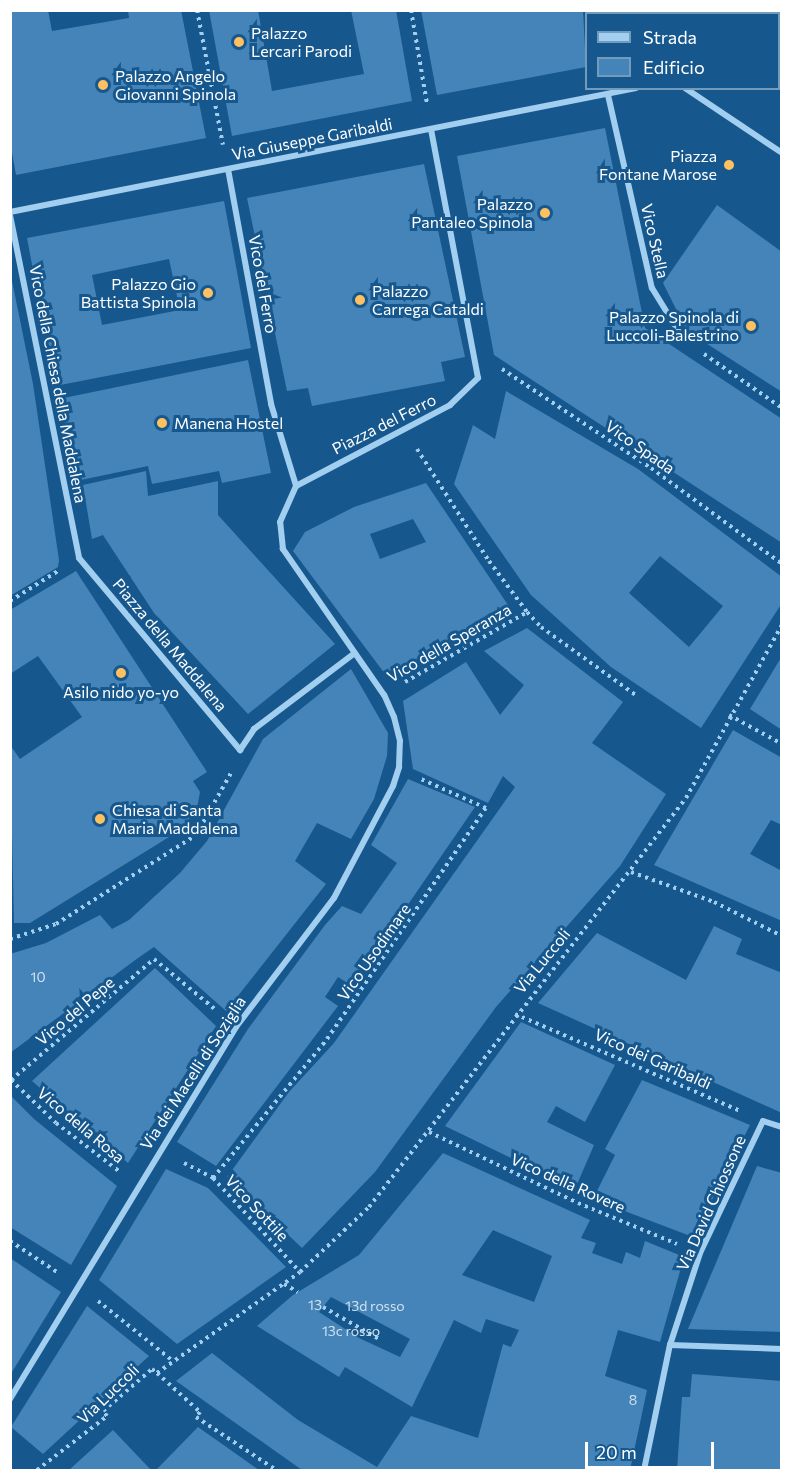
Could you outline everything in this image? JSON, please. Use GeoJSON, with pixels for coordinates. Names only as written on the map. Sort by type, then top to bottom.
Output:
{"type":"FeatureCollection","features":[{"type":"Feature","properties":{"kind":"street","name":"Via Giuseppe Garibaldi"},"geometry":{"type":"LineString","coordinates":[[10,213],[630,90]]}},
{"type":"Feature","properties":{"kind":"street"},"geometry":{"type":"LineString","coordinates":[[688,90],[782,153]]}},
{"type":"Feature","properties":{"kind":"street","name":"Vico Stella"},"geometry":{"type":"LineString","coordinates":[[608,95],[651,288],[684,340]]}},
{"type":"Feature","properties":{"kind":"street"},"geometry":{"type":"LineString","coordinates":[[431,130],[478,365]]}},
{"type":"Feature","properties":{"kind":"street","name":"Vico del Ferro"},"geometry":{"type":"LineString","coordinates":[[228,169],[271,404],[296,486]]}},
{"type":"Feature","properties":{"kind":"street","name":"Vico della Chiesa della Maddalena"},"geometry":{"type":"LineString","coordinates":[[10,213],[79,558]]}},
{"type":"Feature","properties":{"kind":"street","name":"Piazza del Ferro"},"geometry":{"type":"LineString","coordinates":[[296,486],[450,405],[478,378],[478,365]]}},
{"type":"Feature","properties":{"kind":"street","name":"Via dei Macelli di Soziglia"},"geometry":{"type":"LineString","coordinates":[[10,1400],[158,1151],[236,1027],[333,898],[393,786],[399,767],[400,741],[384,695],[283,549],[280,522],[296,486]]}},
{"type":"Feature","properties":{"kind":"street","name":"Piazza della Maddalena"},"geometry":{"type":"LineString","coordinates":[[79,558],[240,750]]}},
{"type":"Feature","properties":{"kind":"street"},"geometry":{"type":"LineString","coordinates":[[240,750],[254,729],[355,653]]}},
{"type":"Feature","properties":{"kind":"street"},"geometry":{"type":"LineString","coordinates":[[763,1121],[782,1127]]}},
{"type":"Feature","properties":{"kind":"street","name":"Via David Chiossone"},"geometry":{"type":"LineString","coordinates":[[644,1470],[670,1345],[700,1253],[763,1121]]}},
{"type":"Feature","properties":{"kind":"street"},"geometry":{"type":"LineString","coordinates":[[670,1345],[782,1349]]}},
{"type":"Feature","properties":{"kind":"path"},"geometry":{"type":"LineString","coordinates":[[197,10],[228,169]]}},
{"type":"Feature","properties":{"kind":"path"},"geometry":{"type":"LineString","coordinates":[[411,10],[431,130]]}},
{"type":"Feature","properties":{"kind":"path"},"geometry":{"type":"LineString","coordinates":[[684,340],[782,408]]}},
{"type":"Feature","properties":{"kind":"path","name":"Vico Spada"},"geometry":{"type":"LineString","coordinates":[[478,365],[505,370],[651,468],[782,564]]}},
{"type":"Feature","properties":{"kind":"path"},"geometry":{"type":"LineString","coordinates":[[430,468],[489,561],[527,612],[541,627],[637,696]]}},
{"type":"Feature","properties":{"kind":"path"},"geometry":{"type":"LineString","coordinates":[[10,601],[79,558]]}},
{"type":"Feature","properties":{"kind":"path","name":"Vico della Speranza"},"geometry":{"type":"LineString","coordinates":[[384,695],[527,612]]}},
{"type":"Feature","properties":{"kind":"path","name":"Via Luccoli"},"geometry":{"type":"LineString","coordinates":[[37,1470],[107,1416],[102,1411],[152,1368],[157,1373],[284,1284],[300,1272],[369,1207],[429,1132],[515,1014],[630,872],[686,798],[729,715],[782,626]]}},
{"type":"Feature","properties":{"kind":"path"},"geometry":{"type":"LineString","coordinates":[[729,715],[782,744]]}},
{"type":"Feature","properties":{"kind":"path"},"geometry":{"type":"LineString","coordinates":[[10,939],[56,924],[195,835],[225,788],[240,750]]}},
{"type":"Feature","properties":{"kind":"path","name":"Vico Usodimare"},"geometry":{"type":"LineString","coordinates":[[213,1178],[327,1039],[486,808],[399,767]]}},
{"type":"Feature","properties":{"kind":"path"},"geometry":{"type":"LineString","coordinates":[[630,872],[714,902],[782,936]]}},
{"type":"Feature","properties":{"kind":"path","name":"Vico del Pepe"},"geometry":{"type":"LineString","coordinates":[[11,1080],[154,959],[236,1027]]}},
{"type":"Feature","properties":{"kind":"path","name":"Vico dei Garibaldi"},"geometry":{"type":"LineString","coordinates":[[515,1014],[763,1121]]}},
{"type":"Feature","properties":{"kind":"path","name":"Vico della Rosa"},"geometry":{"type":"LineString","coordinates":[[11,1080],[56,1123],[138,1186]]}},
{"type":"Feature","properties":{"kind":"path","name":"Vico della Rovere"},"geometry":{"type":"LineString","coordinates":[[429,1132],[578,1203],[700,1253]]}},
{"type":"Feature","properties":{"kind":"path","name":"Vico Sottile"},"geometry":{"type":"LineString","coordinates":[[158,1151],[213,1178],[300,1272]]}},
{"type":"Feature","properties":{"kind":"path"},"geometry":{"type":"LineString","coordinates":[[284,1284],[298,1292]]}},
{"type":"Feature","properties":{"kind":"path"},"geometry":{"type":"LineString","coordinates":[[323,1307],[378,1339]]}},
{"type":"Feature","properties":{"kind":"path"},"geometry":{"type":"LineString","coordinates":[[157,1373],[200,1412],[196,1417],[276,1470]]}},
{"type":"Feature","properties":{"kind":"building","name":"Palazzo Angelo Giovanni Spinola"},"geometry":{"type":"Polygon","coordinates":[[[10,10],[48,10],[52,31],[129,18],[128,10],[181,10],[206,138],[16,175],[10,141],[10,10]]]}},
{"type":"Feature","properties":{"kind":"building","name":"Palazzo Lercari Parodi"},"geometry":{"type":"Polygon","coordinates":[[[209,10],[258,10],[272,91],[364,74],[351,10],[396,10],[412,101],[232,136],[209,10]]]}},
{"type":"Feature","properties":{"kind":"building"},"geometry":{"type":"Polygon","coordinates":[[[421,10],[583,10],[585,67],[437,95],[421,10]]]}},
{"type":"Feature","properties":{"kind":"building"},"geometry":{"type":"Polygon","coordinates":[[[734,10],[782,10],[782,44],[780,12],[734,10]]]}},
{"type":"Feature","properties":{"kind":"building"},"geometry":{"type":"Polygon","coordinates":[[[605,128],[645,328],[782,419],[782,543],[494,355],[457,156],[605,128]]]}},
{"type":"Feature","properties":{"kind":"building","name":"Palazzo Carrega Cataldi"},"geometry":{"type":"Polygon","coordinates":[[[424,164],[465,357],[441,362],[445,381],[312,406],[308,388],[287,391],[247,198],[424,164]]]}},
{"type":"Feature","properties":{"kind":"building","name":"Palazzo Gio Battista Spinola"},"geometry":{"type":"Polygon","coordinates":[[[224,201],[251,348],[55,386],[27,238],[224,201]],[[169,259],[92,275],[102,325],[180,310],[169,259]]]}},
{"type":"Feature","properties":{"kind":"building"},"geometry":{"type":"Polygon","coordinates":[[[717,205],[782,252],[782,392],[687,331],[663,283],[717,205]]]}},
{"type":"Feature","properties":{"kind":"building"},"geometry":{"type":"Polygon","coordinates":[[[10,271],[33,384],[59,560],[58,567],[10,596],[10,271]]]}},
{"type":"Feature","properties":{"kind":"building","name":"Manena Hostel"},"geometry":{"type":"Polygon","coordinates":[[[248,360],[271,473],[222,483],[219,471],[152,484],[148,466],[76,481],[59,399],[248,360]]]}},
{"type":"Feature","properties":{"kind":"building"},"geometry":{"type":"Polygon","coordinates":[[[506,391],[638,469],[782,577],[782,603],[701,728],[611,667],[531,595],[454,484],[473,425],[495,439],[506,391]],[[660,556],[629,593],[689,647],[723,606],[660,556]]]}},
{"type":"Feature","properties":{"kind":"building"},"geometry":{"type":"Polygon","coordinates":[[[146,471],[148,496],[218,481],[218,515],[335,644],[248,714],[154,613],[103,535],[92,539],[83,485],[146,471]]]}},
{"type":"Feature","properties":{"kind":"building"},"geometry":{"type":"Polygon","coordinates":[[[426,483],[508,605],[437,649],[385,674],[293,551],[305,532],[354,507],[426,483]],[[413,519],[370,534],[380,559],[426,542],[413,519]]]}},
{"type":"Feature","properties":{"kind":"building"},"geometry":{"type":"Polygon","coordinates":[[[76,571],[207,772],[193,781],[200,792],[197,808],[182,829],[30,923],[14,923],[10,745],[20,759],[82,717],[38,656],[10,674],[10,610],[76,571]]]}},
{"type":"Feature","properties":{"kind":"building"},"geometry":{"type":"Polygon","coordinates":[[[527,628],[623,702],[592,743],[666,794],[620,866],[496,1007],[375,1172],[302,1248],[227,1177],[289,1092],[334,1043],[515,787],[503,776],[488,803],[413,769],[403,701],[466,662],[500,715],[524,685],[484,651],[527,628]]]}},
{"type":"Feature","properties":{"kind":"building"},"geometry":{"type":"Polygon","coordinates":[[[782,656],[782,730],[750,709],[782,656]]]}},
{"type":"Feature","properties":{"kind":"building"},"geometry":{"type":"Polygon","coordinates":[[[351,669],[388,733],[387,756],[374,799],[351,839],[317,823],[295,861],[326,884],[226,1011],[154,947],[10,1053],[10,954],[46,943],[100,915],[112,929],[129,920],[180,873],[207,841],[263,739],[351,669]]]}},
{"type":"Feature","properties":{"kind":"building"},"geometry":{"type":"Polygon","coordinates":[[[733,730],[782,758],[782,825],[771,820],[750,854],[782,871],[782,921],[654,865],[733,730]]]}},
{"type":"Feature","properties":{"kind":"building"},"geometry":{"type":"Polygon","coordinates":[[[408,779],[475,807],[352,986],[338,977],[325,997],[338,1006],[216,1166],[177,1142],[248,1029],[325,925],[342,906],[361,914],[397,863],[371,845],[408,779]]]}},
{"type":"Feature","properties":{"kind":"building"},"geometry":{"type":"Polygon","coordinates":[[[714,926],[742,939],[736,954],[782,973],[782,1113],[538,1003],[597,933],[686,980],[714,926]]]}},
{"type":"Feature","properties":{"kind":"building"},"geometry":{"type":"Polygon","coordinates":[[[155,968],[216,1026],[128,1163],[32,1081],[155,968]]]}},
{"type":"Feature","properties":{"kind":"building"},"geometry":{"type":"Polygon","coordinates":[[[521,1022],[615,1065],[585,1122],[556,1106],[547,1122],[594,1145],[575,1189],[445,1126],[521,1022]]]}},
{"type":"Feature","properties":{"kind":"building"},"geometry":{"type":"Polygon","coordinates":[[[642,1080],[750,1125],[693,1237],[593,1199],[615,1155],[605,1149],[642,1080]]]}},
{"type":"Feature","properties":{"kind":"building"},"geometry":{"type":"Polygon","coordinates":[[[10,1095],[34,1119],[117,1186],[71,1265],[10,1227],[10,1095]]]}},
{"type":"Feature","properties":{"kind":"building"},"geometry":{"type":"Polygon","coordinates":[[[443,1153],[590,1220],[581,1238],[596,1243],[592,1253],[622,1264],[626,1252],[640,1258],[645,1241],[684,1257],[660,1342],[618,1330],[605,1376],[647,1390],[630,1470],[302,1470],[176,1381],[212,1353],[298,1420],[377,1467],[411,1416],[478,1438],[503,1344],[511,1347],[519,1330],[486,1319],[481,1333],[454,1320],[412,1407],[345,1367],[339,1377],[257,1326],[293,1295],[359,1255],[443,1153]],[[493,1230],[462,1275],[534,1302],[552,1256],[493,1230]],[[331,1297],[319,1312],[359,1338],[400,1357],[410,1339],[331,1297]]]}},
{"type":"Feature","properties":{"kind":"building"},"geometry":{"type":"Polygon","coordinates":[[[757,1166],[782,1173],[782,1332],[688,1329],[757,1166]]]}},
{"type":"Feature","properties":{"kind":"building"},"geometry":{"type":"Polygon","coordinates":[[[166,1169],[208,1188],[286,1267],[177,1344],[99,1280],[166,1169]]]}},
{"type":"Feature","properties":{"kind":"building"},"geometry":{"type":"Polygon","coordinates":[[[10,1258],[61,1292],[12,1372],[10,1371],[10,1258]]]}},
{"type":"Feature","properties":{"kind":"building"},"geometry":{"type":"Polygon","coordinates":[[[87,1306],[149,1356],[43,1454],[11,1427],[87,1306]]]}},
{"type":"Feature","properties":{"kind":"building"},"geometry":{"type":"Polygon","coordinates":[[[692,1374],[782,1381],[782,1470],[677,1470],[682,1397],[690,1397],[692,1374]]]}},
{"type":"Feature","properties":{"kind":"building"},"geometry":{"type":"Polygon","coordinates":[[[198,1427],[225,1446],[259,1470],[156,1470],[198,1427]]]}},
{"type":"Feature","properties":{"kind":"building"},"geometry":{"type":"Polygon","coordinates":[[[113,1430],[151,1470],[69,1470],[113,1430]]]}},
{"type":"Feature","properties":{"kind":"place","name":"Palazzo Lercari Parodi"},"geometry":{"type":"Point","coordinates":[239,42]}},
{"type":"Feature","properties":{"kind":"place","name":"Palazzo Angelo Giovanni Spinola"},"geometry":{"type":"Point","coordinates":[103,85]}},
{"type":"Feature","properties":{"kind":"place","name":"Piazza Fontane Marose"},"geometry":{"type":"Point","coordinates":[729,165]}},
{"type":"Feature","properties":{"kind":"place","name":"Palazzo Pantaleo Spinola"},"geometry":{"type":"Point","coordinates":[545,213]}},
{"type":"Feature","properties":{"kind":"place","name":"Palazzo Gio Battista Spinola"},"geometry":{"type":"Point","coordinates":[208,293]}},
{"type":"Feature","properties":{"kind":"place","name":"Palazzo Carrega Cataldi"},"geometry":{"type":"Point","coordinates":[360,300]}},
{"type":"Feature","properties":{"kind":"place","name":"Palazzo Spinola di Luccoli-Balestrino"},"geometry":{"type":"Point","coordinates":[751,326]}},
{"type":"Feature","properties":{"kind":"place","name":"Manena Hostel"},"geometry":{"type":"Point","coordinates":[162,423]}},
{"type":"Feature","properties":{"kind":"place","name":"Asilo nido yo-yo"},"geometry":{"type":"Point","coordinates":[121,673]}},
{"type":"Feature","properties":{"kind":"place","name":"Chiesa di Santa Maria Maddalena"},"geometry":{"type":"Point","coordinates":[100,819]}}]}
